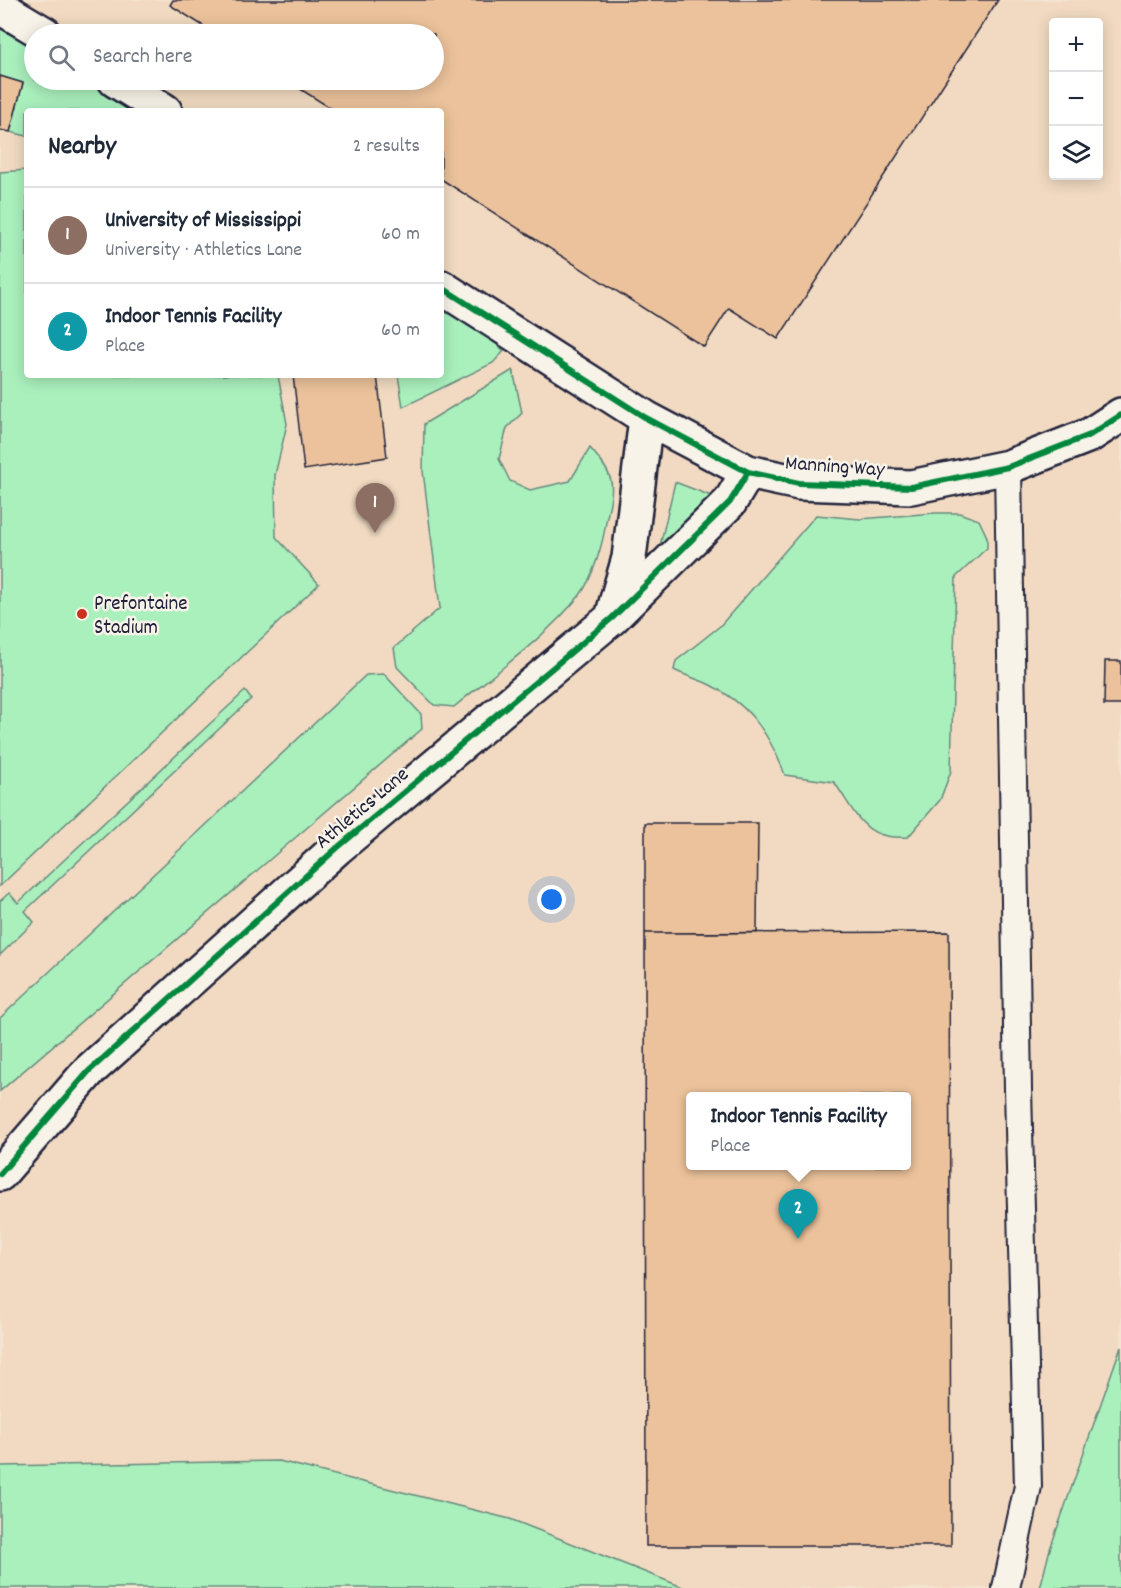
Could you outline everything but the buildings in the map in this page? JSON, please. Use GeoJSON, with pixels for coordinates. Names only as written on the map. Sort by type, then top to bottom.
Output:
{"type":"FeatureCollection","features":[{"type":"Feature","properties":{"kind":"street"},"geometry":{"type":"LineString","coordinates":[[0,7],[28,24]]}},
{"type":"Feature","properties":{"kind":"street"},"geometry":{"type":"LineString","coordinates":[[131,90],[160,108]]}},
{"type":"Feature","properties":{"kind":"street","name":"Manning Way"},"geometry":{"type":"LineString","coordinates":[[444,289],[646,418],[748,472],[799,483],[911,487],[1008,467],[1090,435],[1121,415]]}},
{"type":"Feature","properties":{"kind":"street"},"geometry":{"type":"LineString","coordinates":[[612,618],[629,558],[646,418]]}},
{"type":"Feature","properties":{"kind":"street","name":"Athletics Lane"},"geometry":{"type":"LineString","coordinates":[[0,1174],[89,1071],[337,848],[612,618],[730,502],[748,472]]}},
{"type":"Feature","properties":{"kind":"lane"},"geometry":{"type":"LineString","coordinates":[[1006,1588],[1028,1486],[1018,1089],[1008,467]]}},
{"type":"Feature","properties":{"kind":"shaded area"},"geometry":{"type":"Polygon","coordinates":[[[0,0],[1121,0],[1121,1588],[0,1588],[0,0]]]}},
{"type":"Feature","properties":{"kind":"green space"},"geometry":{"type":"Polygon","coordinates":[[[0,25],[24,41],[24,90],[101,90],[130,108],[24,108],[24,135],[10,132],[23,83],[0,76],[0,25]]]}},
{"type":"Feature","properties":{"kind":"green space"},"geometry":{"type":"Polygon","coordinates":[[[24,170],[24,378],[279,378],[287,424],[275,475],[276,537],[319,584],[0,886],[0,172],[24,170]]]}},
{"type":"Feature","properties":{"kind":"green space"},"geometry":{"type":"Polygon","coordinates":[[[444,308],[490,338],[504,351],[493,363],[403,407],[398,378],[444,378],[444,308]]]}},
{"type":"Feature","properties":{"kind":"green space"},"geometry":{"type":"Polygon","coordinates":[[[513,370],[522,413],[507,428],[499,459],[510,481],[530,490],[570,481],[590,448],[605,467],[611,482],[611,498],[602,540],[597,560],[585,588],[551,626],[454,707],[434,705],[397,667],[394,648],[440,608],[423,471],[424,424],[513,370]]]}},
{"type":"Feature","properties":{"kind":"green space"},"geometry":{"type":"Polygon","coordinates":[[[675,482],[719,499],[659,550],[675,482]]]}},
{"type":"Feature","properties":{"kind":"green space"},"geometry":{"type":"Polygon","coordinates":[[[959,513],[979,520],[987,537],[987,548],[956,577],[951,771],[940,800],[908,837],[893,837],[881,835],[863,823],[834,782],[785,775],[772,745],[745,709],[719,690],[674,670],[676,661],[720,626],[816,515],[860,519],[959,513]]]}},
{"type":"Feature","properties":{"kind":"green space"},"geometry":{"type":"Polygon","coordinates":[[[384,674],[421,714],[422,729],[0,1091],[0,1018],[366,675],[384,674]]]}},
{"type":"Feature","properties":{"kind":"green space"},"geometry":{"type":"Polygon","coordinates":[[[245,691],[251,699],[25,911],[34,922],[0,955],[0,901],[9,893],[18,903],[245,691]]]}},
{"type":"Feature","properties":{"kind":"green space"},"geometry":{"type":"Polygon","coordinates":[[[1121,1346],[1121,1588],[1040,1588],[1050,1549],[1121,1346]]]}},
{"type":"Feature","properties":{"kind":"green space"},"geometry":{"type":"Polygon","coordinates":[[[279,1461],[510,1519],[685,1588],[0,1588],[0,1466],[279,1461]]]}},
{"type":"Feature","properties":{"kind":"cycle path"},"geometry":{"type":"LineString","coordinates":[[444,289],[646,418],[748,472],[799,483],[911,487],[1008,467],[1090,435],[1121,415]]}},
{"type":"Feature","properties":{"kind":"cycle path"},"geometry":{"type":"LineString","coordinates":[[0,1174],[89,1071],[337,848],[612,618],[730,502],[748,472]]}},
{"type":"Feature","properties":{"kind":"place","name":"University of Mississippi"},"geometry":{"type":"Point","coordinates":[375,533]}},
{"type":"Feature","properties":{"kind":"place","name":"Prefontaine Stadium"},"geometry":{"type":"Point","coordinates":[82,614]}},
{"type":"Feature","properties":{"kind":"place","name":"Indoor Tennis Facility"},"geometry":{"type":"Point","coordinates":[798,1239]}}]}
